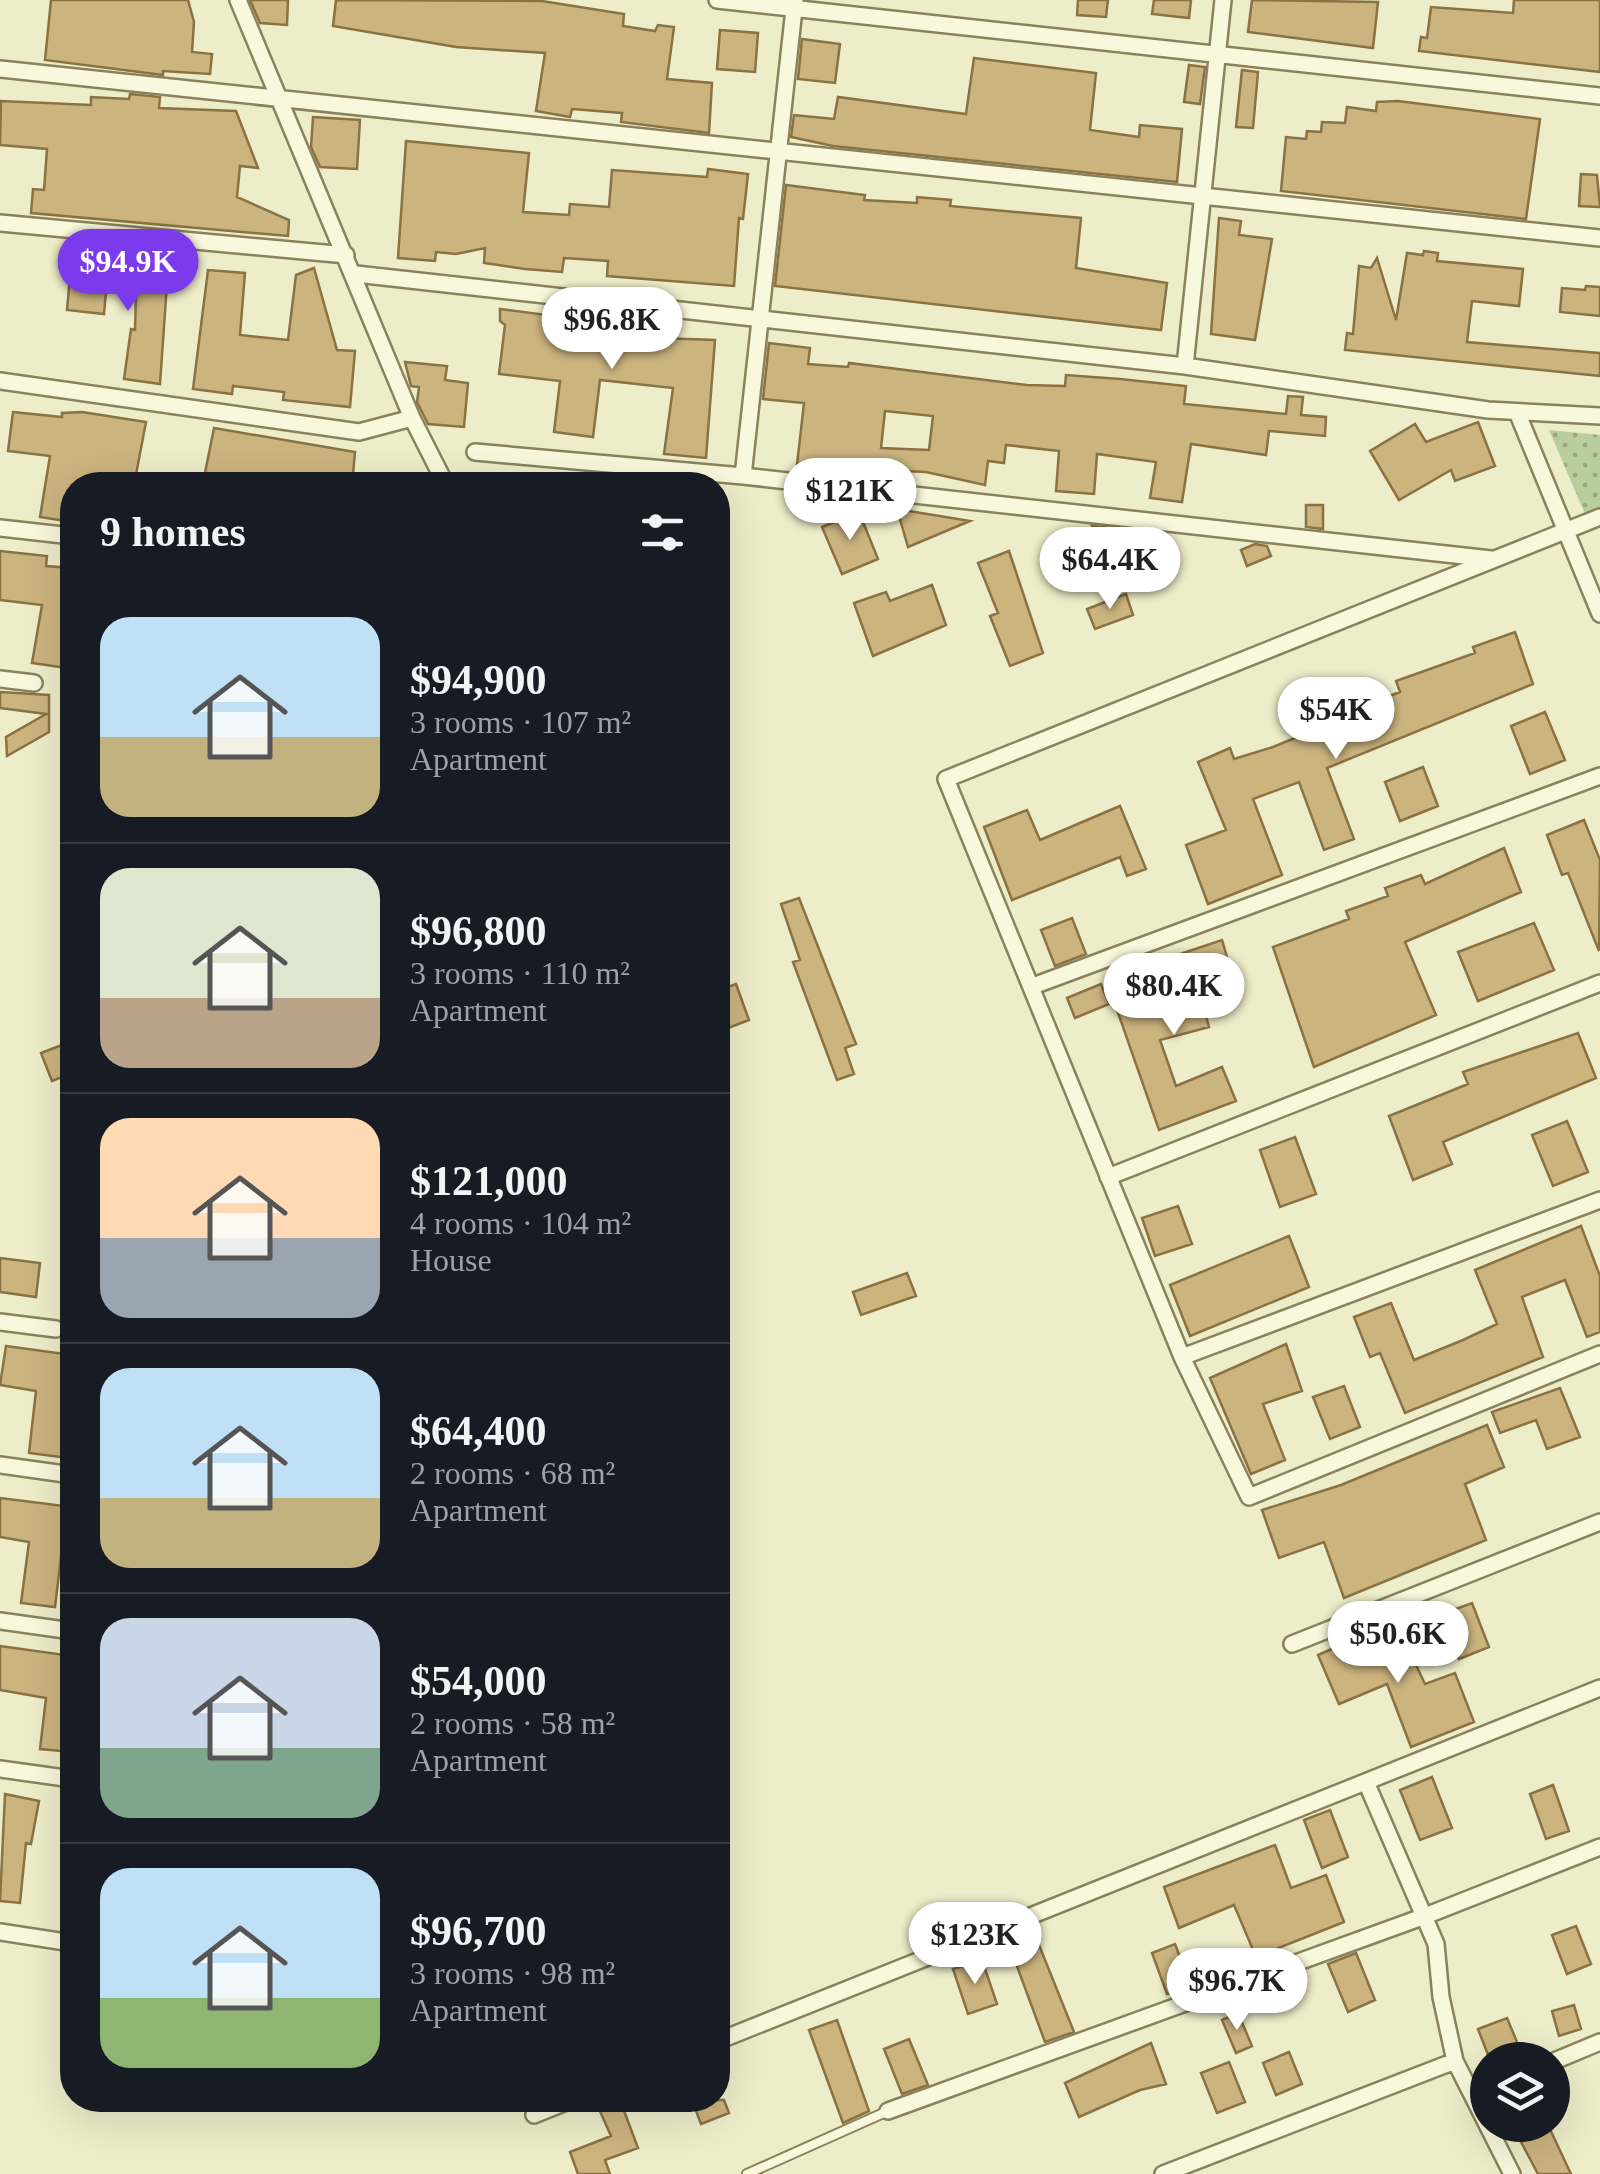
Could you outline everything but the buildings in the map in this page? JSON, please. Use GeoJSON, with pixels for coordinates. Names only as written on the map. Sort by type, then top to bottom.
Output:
{"type":"FeatureCollection","features":[{"type":"Feature","properties":{"kind":"street"},"geometry":{"type":"LineString","coordinates":[[238,0],[356,274],[412,418],[439,472]]}},
{"type":"Feature","properties":{"kind":"street"},"geometry":{"type":"LineString","coordinates":[[717,0],[794,5],[1600,96]]}},
{"type":"Feature","properties":{"kind":"street"},"geometry":{"type":"LineString","coordinates":[[1185,366],[1223,0]]}},
{"type":"Feature","properties":{"kind":"street"},"geometry":{"type":"LineString","coordinates":[[743,476],[794,5]]}},
{"type":"Feature","properties":{"kind":"street"},"geometry":{"type":"LineString","coordinates":[[0,69],[1600,238]]}},
{"type":"Feature","properties":{"kind":"street"},"geometry":{"type":"LineString","coordinates":[[0,222],[346,255]]}},
{"type":"Feature","properties":{"kind":"street"},"geometry":{"type":"LineString","coordinates":[[356,274],[1185,366],[1517,412],[1600,416]]}},
{"type":"Feature","properties":{"kind":"street"},"geometry":{"type":"LineString","coordinates":[[0,381],[359,432],[412,418]]}},
{"type":"Feature","properties":{"kind":"street"},"geometry":{"type":"LineString","coordinates":[[1517,412],[1600,614]]}},
{"type":"Feature","properties":{"kind":"street"},"geometry":{"type":"LineString","coordinates":[[475,452],[698,472]]}},
{"type":"Feature","properties":{"kind":"street"},"geometry":{"type":"LineString","coordinates":[[730,475],[1495,560]]}},
{"type":"Feature","properties":{"kind":"street"},"geometry":{"type":"LineString","coordinates":[[1600,517],[946,779],[1182,1356],[1249,1497],[1600,1354]]}},
{"type":"Feature","properties":{"kind":"street"},"geometry":{"type":"LineString","coordinates":[[0,528],[60,535]]}},
{"type":"Feature","properties":{"kind":"street"},"geometry":{"type":"LineString","coordinates":[[0,679],[34,683]]}},
{"type":"Feature","properties":{"kind":"street"},"geometry":{"type":"LineString","coordinates":[[1033,986],[1600,776]]}},
{"type":"Feature","properties":{"kind":"street"},"geometry":{"type":"LineString","coordinates":[[1108,1177],[1600,983]]}},
{"type":"Feature","properties":{"kind":"street"},"geometry":{"type":"LineString","coordinates":[[1182,1356],[1600,1200]]}},
{"type":"Feature","properties":{"kind":"street"},"geometry":{"type":"LineString","coordinates":[[0,1322],[56,1330]]}},
{"type":"Feature","properties":{"kind":"street"},"geometry":{"type":"LineString","coordinates":[[0,1465],[60,1473]]}},
{"type":"Feature","properties":{"kind":"street"},"geometry":{"type":"LineString","coordinates":[[1292,1644],[1600,1522]]}},
{"type":"Feature","properties":{"kind":"street"},"geometry":{"type":"LineString","coordinates":[[0,1621],[60,1629]]}},
{"type":"Feature","properties":{"kind":"street"},"geometry":{"type":"LineString","coordinates":[[730,2037],[1600,1688]]}},
{"type":"Feature","properties":{"kind":"street"},"geometry":{"type":"LineString","coordinates":[[0,1770],[60,1778]]}},
{"type":"Feature","properties":{"kind":"street"},"geometry":{"type":"LineString","coordinates":[[1366,1782],[1436,1944],[1455,2062],[1470,2096]]}},
{"type":"Feature","properties":{"kind":"street"},"geometry":{"type":"LineString","coordinates":[[888,2111],[1425,1916],[1600,1847]]}},
{"type":"Feature","properties":{"kind":"street"},"geometry":{"type":"LineString","coordinates":[[0,1932],[60,1941]]}},
{"type":"Feature","properties":{"kind":"street"},"geometry":{"type":"LineString","coordinates":[[1570,2054],[1600,2042]]}},
{"type":"Feature","properties":{"kind":"street"},"geometry":{"type":"LineString","coordinates":[[1163,2174],[1455,2062]]}},
{"type":"Feature","properties":{"kind":"street"},"geometry":{"type":"LineString","coordinates":[[534,2115],[541,2112]]}},
{"type":"Feature","properties":{"kind":"street"},"geometry":{"type":"LineString","coordinates":[[1495,2142],[1512,2174]]}},
{"type":"Feature","properties":{"kind":"lane"},"geometry":{"type":"LineString","coordinates":[[747,2174],[888,2111]]}},
{"type":"Feature","properties":{"kind":"green space"},"geometry":{"type":"Polygon","coordinates":[[[1549,430],[1600,435],[1600,507],[1585,514],[1549,430]]]}}]}
